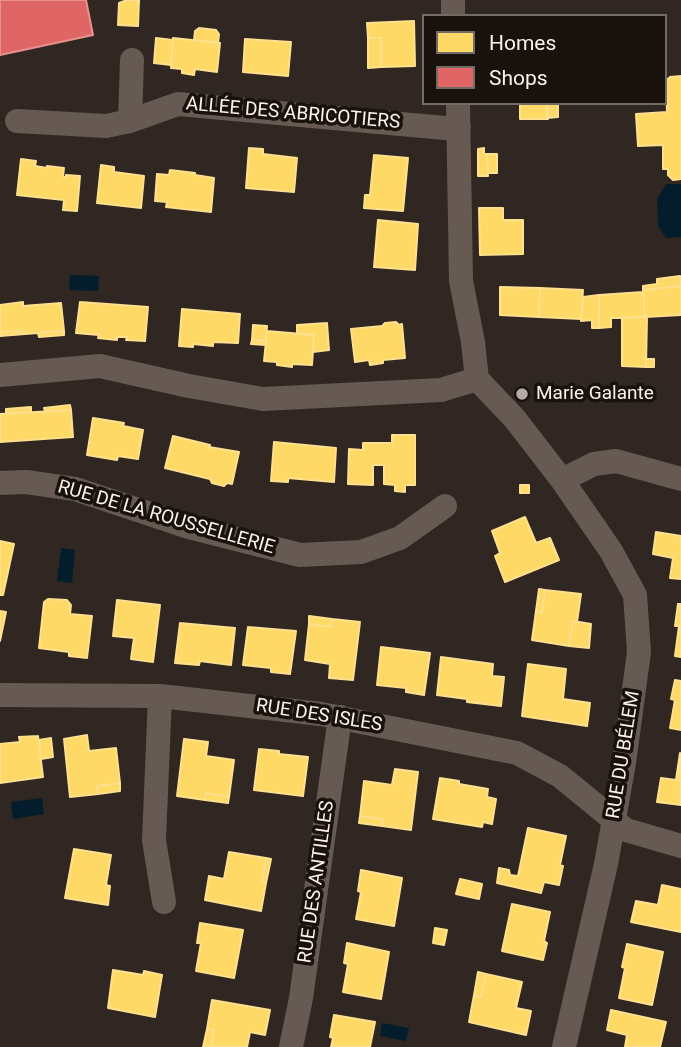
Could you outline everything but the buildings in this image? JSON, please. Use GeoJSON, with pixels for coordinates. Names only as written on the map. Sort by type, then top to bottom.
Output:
{"type":"FeatureCollection","features":[{"type":"Feature","properties":{"kind":"street"},"geometry":{"type":"LineString","coordinates":[[130,121],[132,60]]}},
{"type":"Feature","properties":{"kind":"street","name":"ALLÉE DES ABRICOTIERS"},"geometry":{"type":"LineString","coordinates":[[17,121],[106,126],[130,121],[178,104],[445,128],[458,115]]}},
{"type":"Feature","properties":{"kind":"street"},"geometry":{"type":"LineString","coordinates":[[0,375],[100,366],[263,399],[441,390],[477,379],[461,281],[458,115]]}},
{"type":"Feature","properties":{"kind":"street","name":"RUE DU BÉLEM"},"geometry":{"type":"LineString","coordinates":[[477,379],[514,419],[562,481],[611,551],[635,595],[639,652],[624,762],[606,864],[565,1047]]}},
{"type":"Feature","properties":{"kind":"street"},"geometry":{"type":"LineString","coordinates":[[562,481],[594,464],[616,460],[681,479]]}},
{"type":"Feature","properties":{"kind":"street","name":"RUE DE LA ROUSSELLERIE"},"geometry":{"type":"LineString","coordinates":[[0,483],[26,482],[75,489],[188,527],[300,555],[362,552],[400,538],[445,506]]}},
{"type":"Feature","properties":{"kind":"street","name":"RUE DES ISLES"},"geometry":{"type":"LineString","coordinates":[[0,695],[160,696],[341,717],[517,753],[560,776],[626,830],[681,846]]}},
{"type":"Feature","properties":{"kind":"street"},"geometry":{"type":"LineString","coordinates":[[160,696],[154,840],[164,902]]}},
{"type":"Feature","properties":{"kind":"street","name":"RUE DES ANTILLES"},"geometry":{"type":"LineString","coordinates":[[291,1047],[301,998],[341,717]]}},
{"type":"Feature","properties":{"kind":"water"},"geometry":{"type":"Polygon","coordinates":[[[666,184],[681,184],[681,237],[666,238],[658,226],[657,199],[666,184]]]}},
{"type":"Feature","properties":{"kind":"water"},"geometry":{"type":"Polygon","coordinates":[[[70,275],[99,276],[98,291],[69,290],[70,275]]]}},
{"type":"Feature","properties":{"kind":"water"},"geometry":{"type":"Polygon","coordinates":[[[61,548],[75,550],[72,583],[57,581],[61,548]]]}},
{"type":"Feature","properties":{"kind":"water"},"geometry":{"type":"Polygon","coordinates":[[[42,798],[44,814],[13,819],[11,802],[42,798]]]}},
{"type":"Feature","properties":{"kind":"water"},"geometry":{"type":"Polygon","coordinates":[[[382,1023],[409,1028],[406,1041],[380,1036],[382,1023]]]}},
{"type":"Feature","properties":{"kind":"place","name":"Marie Galante"},"geometry":{"type":"Point","coordinates":[522,394]}}]}
